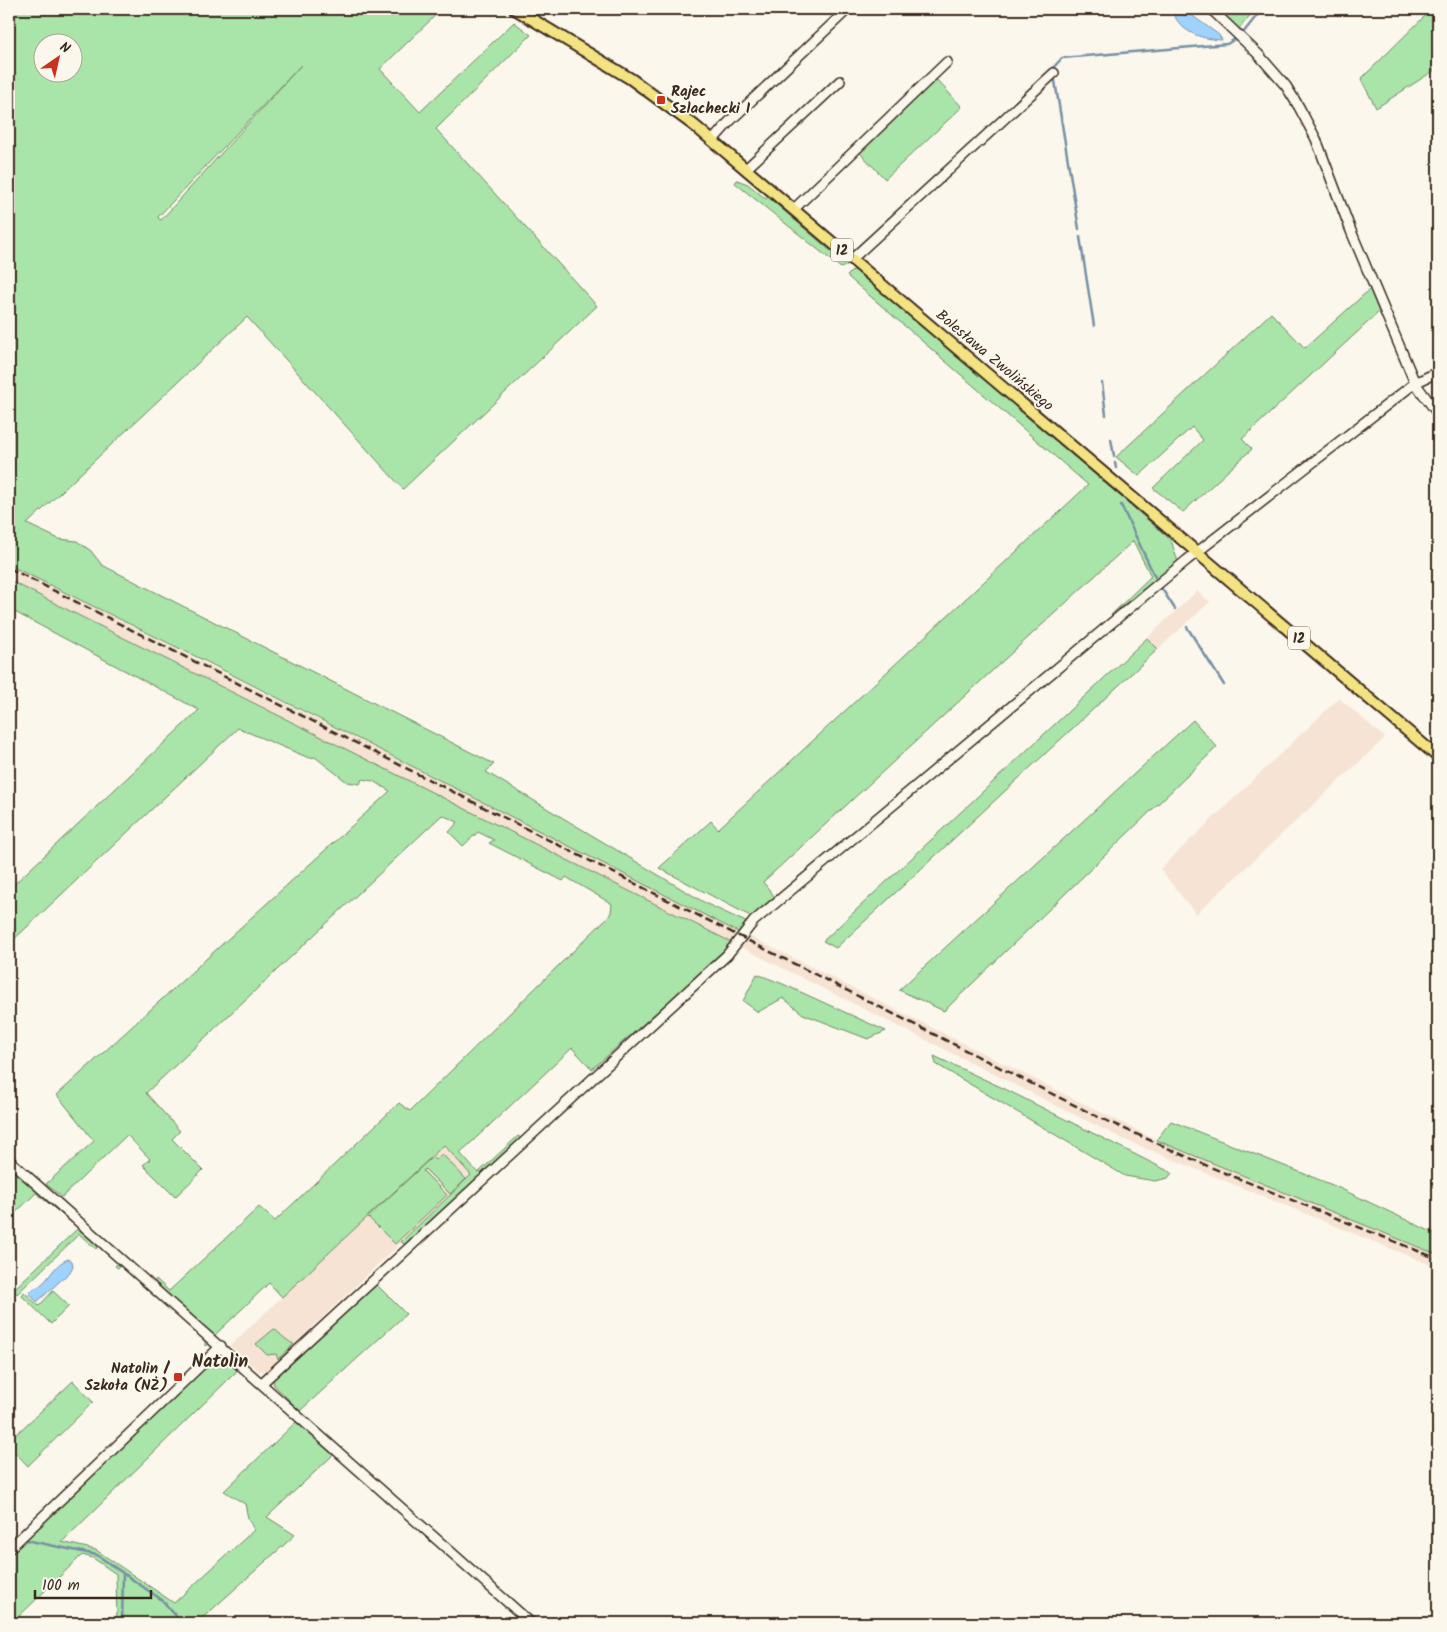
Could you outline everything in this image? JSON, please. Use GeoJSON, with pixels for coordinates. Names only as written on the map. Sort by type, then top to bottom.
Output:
{"type":"FeatureCollection","features":[{"type":"Feature","properties":{"kind":"main road","name":"Bolesława Zwolińskiego"},"geometry":{"type":"LineString","coordinates":[[515,9],[643,87],[713,140],[1438,757]]}},
{"type":"Feature","properties":{"kind":"street"},"geometry":{"type":"LineString","coordinates":[[713,140],[848,9]]}},
{"type":"Feature","properties":{"kind":"street"},"geometry":{"type":"LineString","coordinates":[[1211,9],[1258,54],[1286,86],[1316,139],[1351,231],[1414,383],[1438,414]]}},
{"type":"Feature","properties":{"kind":"street"},"geometry":{"type":"LineString","coordinates":[[794,209],[947,62]]}},
{"type":"Feature","properties":{"kind":"street"},"geometry":{"type":"LineString","coordinates":[[852,258],[1054,73]]}},
{"type":"Feature","properties":{"kind":"street"},"geometry":{"type":"LineString","coordinates":[[746,168],[840,80]]}},
{"type":"Feature","properties":{"kind":"street"},"geometry":{"type":"LineString","coordinates":[[262,1383],[727,955],[754,921],[1111,623],[1198,553],[1414,383],[1438,372]]}},
{"type":"Feature","properties":{"kind":"street"},"geometry":{"type":"LineString","coordinates":[[9,1160],[221,1346],[531,1623]]}},
{"type":"Feature","properties":{"kind":"street"},"geometry":{"type":"LineString","coordinates":[[9,1549],[221,1346]]}},
{"type":"Feature","properties":{"kind":"shaded area"},"geometry":{"type":"Polygon","coordinates":[[[9,565],[1156,1140],[1438,1255],[1438,1268],[1123,1139],[9,580],[9,565]]]}},
{"type":"Feature","properties":{"kind":"shaded area"},"geometry":{"type":"Polygon","coordinates":[[[1197,591],[1210,602],[1158,649],[1147,638],[1197,591]]]}},
{"type":"Feature","properties":{"kind":"shaded area"},"geometry":{"type":"Polygon","coordinates":[[[1339,698],[1385,738],[1196,914],[1160,869],[1339,698]]]}},
{"type":"Feature","properties":{"kind":"shaded area"},"geometry":{"type":"Polygon","coordinates":[[[443,1145],[472,1175],[266,1371],[259,1371],[230,1346],[443,1145]]]}},
{"type":"Feature","properties":{"kind":"green space"},"geometry":{"type":"Polygon","coordinates":[[[9,9],[442,9],[380,69],[420,112],[514,22],[531,35],[436,129],[597,306],[403,489],[247,317],[27,524],[59,539],[77,541],[91,551],[102,565],[494,764],[486,772],[707,904],[748,923],[740,933],[205,661],[9,565],[9,9]],[[301,65],[158,217],[161,220],[301,65]]]}},
{"type":"Feature","properties":{"kind":"green space"},"geometry":{"type":"Polygon","coordinates":[[[1218,9],[1255,9],[1239,29],[1218,9]]]}},
{"type":"Feature","properties":{"kind":"green space"},"geometry":{"type":"Polygon","coordinates":[[[1432,9],[1438,9],[1438,68],[1376,108],[1361,79],[1432,9]]]}},
{"type":"Feature","properties":{"kind":"green space"},"geometry":{"type":"Polygon","coordinates":[[[936,79],[962,107],[885,179],[859,152],[936,79]]]}},
{"type":"Feature","properties":{"kind":"green space"},"geometry":{"type":"Polygon","coordinates":[[[737,180],[748,184],[766,199],[768,197],[847,265],[841,268],[735,183],[737,180]]]}},
{"type":"Feature","properties":{"kind":"green space"},"geometry":{"type":"Polygon","coordinates":[[[853,270],[858,270],[1171,540],[1178,562],[1111,615],[1151,576],[1133,541],[763,882],[775,897],[752,917],[659,868],[711,821],[718,829],[1088,485],[847,276],[853,270]]]}},
{"type":"Feature","properties":{"kind":"green space"},"geometry":{"type":"Polygon","coordinates":[[[1370,289],[1379,312],[1242,439],[1252,449],[1183,512],[1153,488],[1203,440],[1192,427],[1139,476],[1116,457],[1271,313],[1305,348],[1370,289]]]}},
{"type":"Feature","properties":{"kind":"green space"},"geometry":{"type":"Polygon","coordinates":[[[9,580],[731,942],[722,955],[592,1069],[572,1048],[460,1153],[478,1173],[518,1136],[521,1138],[406,1245],[401,1242],[471,1175],[444,1145],[282,1297],[269,1283],[215,1335],[154,1283],[156,1279],[169,1291],[259,1207],[275,1221],[399,1103],[410,1111],[609,916],[612,904],[566,877],[563,881],[489,843],[494,840],[478,832],[463,846],[449,832],[458,822],[442,815],[146,1093],[180,1131],[172,1139],[203,1170],[175,1197],[143,1165],[150,1159],[127,1135],[62,1197],[46,1184],[94,1141],[57,1095],[390,791],[373,781],[362,779],[360,784],[347,782],[315,757],[309,758],[238,728],[9,944],[9,889],[199,710],[9,609],[9,580]]]}},
{"type":"Feature","properties":{"kind":"green space"},"geometry":{"type":"Polygon","coordinates":[[[1147,638],[1158,649],[836,948],[823,941],[1147,638]]]}},
{"type":"Feature","properties":{"kind":"green space"},"geometry":{"type":"Polygon","coordinates":[[[1193,720],[1217,747],[944,1011],[899,990],[1193,720]]]}},
{"type":"Feature","properties":{"kind":"green space"},"geometry":{"type":"Polygon","coordinates":[[[757,974],[886,1031],[868,1039],[803,1014],[783,998],[758,1012],[743,1001],[757,974]]]}},
{"type":"Feature","properties":{"kind":"green space"},"geometry":{"type":"Polygon","coordinates":[[[934,1056],[1005,1089],[1172,1173],[1168,1178],[1155,1181],[1125,1176],[936,1064],[934,1056]]]}},
{"type":"Feature","properties":{"kind":"green space"},"geometry":{"type":"Polygon","coordinates":[[[1171,1121],[1335,1186],[1438,1235],[1438,1255],[1156,1140],[1171,1121]]]}},
{"type":"Feature","properties":{"kind":"green space"},"geometry":{"type":"Polygon","coordinates":[[[442,1154],[466,1179],[450,1194],[425,1169],[423,1171],[447,1195],[395,1244],[368,1217],[432,1157],[435,1160],[442,1154]]]}},
{"type":"Feature","properties":{"kind":"green space"},"geometry":{"type":"Polygon","coordinates":[[[9,1164],[99,1243],[96,1249],[79,1234],[17,1294],[13,1290],[78,1228],[36,1193],[9,1219],[9,1164]]]}},
{"type":"Feature","properties":{"kind":"green space"},"geometry":{"type":"Polygon","coordinates":[[[120,1261],[211,1342],[205,1346],[205,1340],[120,1266],[118,1268],[115,1266],[120,1261]]]}},
{"type":"Feature","properties":{"kind":"green space"},"geometry":{"type":"Polygon","coordinates":[[[376,1284],[406,1314],[300,1411],[274,1385],[273,1380],[376,1284]]]}},
{"type":"Feature","properties":{"kind":"green space"},"geometry":{"type":"Polygon","coordinates":[[[53,1291],[69,1306],[51,1324],[22,1296],[24,1292],[39,1306],[53,1291]]]}},
{"type":"Feature","properties":{"kind":"green space"},"geometry":{"type":"Polygon","coordinates":[[[274,1329],[294,1344],[278,1359],[276,1354],[267,1355],[256,1344],[274,1329]]]}},
{"type":"Feature","properties":{"kind":"green space"},"geometry":{"type":"Polygon","coordinates":[[[218,1360],[227,1361],[237,1371],[62,1542],[96,1550],[174,1603],[254,1530],[248,1518],[245,1504],[224,1491],[296,1422],[333,1455],[267,1517],[295,1535],[197,1623],[117,1623],[116,1574],[93,1558],[82,1555],[12,1623],[9,1623],[9,1556],[208,1365],[218,1360]]]}},
{"type":"Feature","properties":{"kind":"green space"},"geometry":{"type":"Polygon","coordinates":[[[73,1381],[93,1402],[28,1466],[9,1446],[9,1441],[73,1381]]]}},
{"type":"Feature","properties":{"kind":"water"},"geometry":{"type":"Polygon","coordinates":[[[1183,9],[1219,35],[1222,40],[1201,37],[1188,31],[1174,15],[1183,9]]]}},
{"type":"Feature","properties":{"kind":"water"},"geometry":{"type":"Polygon","coordinates":[[[68,1259],[72,1261],[73,1266],[70,1272],[37,1302],[29,1293],[42,1284],[60,1263],[68,1259]]]}},
{"type":"Feature","properties":{"kind":"waterway"},"geometry":{"type":"LineString","coordinates":[[1243,33],[1262,9]]}},
{"type":"Feature","properties":{"kind":"waterway"},"geometry":{"type":"LineString","coordinates":[[1052,69],[1062,58],[1227,44],[1235,39]]}},
{"type":"Feature","properties":{"kind":"waterway"},"geometry":{"type":"LineString","coordinates":[[1055,81],[1079,229]]}},
{"type":"Feature","properties":{"kind":"waterway"},"geometry":{"type":"LineString","coordinates":[[1080,237],[1094,326]]}},
{"type":"Feature","properties":{"kind":"waterway"},"geometry":{"type":"LineString","coordinates":[[1102,383],[1106,415]]}},
{"type":"Feature","properties":{"kind":"waterway"},"geometry":{"type":"LineString","coordinates":[[1111,439],[1114,456]]}},
{"type":"Feature","properties":{"kind":"waterway"},"geometry":{"type":"LineString","coordinates":[[1115,463],[1116,468]]}},
{"type":"Feature","properties":{"kind":"waterway"},"geometry":{"type":"LineString","coordinates":[[1121,505],[1155,577]]}},
{"type":"Feature","properties":{"kind":"waterway"},"geometry":{"type":"LineString","coordinates":[[1162,589],[1175,609]]}},
{"type":"Feature","properties":{"kind":"waterway"},"geometry":{"type":"LineString","coordinates":[[1187,627],[1224,685]]}},
{"type":"Feature","properties":{"kind":"waterway"},"geometry":{"type":"LineString","coordinates":[[9,1533],[13,1535]]}},
{"type":"Feature","properties":{"kind":"waterway"},"geometry":{"type":"LineString","coordinates":[[26,1540],[97,1555],[162,1600],[182,1623]]}},
{"type":"Feature","properties":{"kind":"waterway"},"geometry":{"type":"LineString","coordinates":[[122,1623],[123,1573]]}},
{"type":"Feature","properties":{"kind":"railway"},"geometry":{"type":"LineString","coordinates":[[9,568],[1096,1116],[1210,1167],[1438,1259]]}},
{"type":"Feature","properties":{"kind":"place","name":"Rajec Szlachecki I"},"geometry":{"type":"Point","coordinates":[661,100]}},
{"type":"Feature","properties":{"kind":"place","name":"Natolin / Szkoła (NŻ)"},"geometry":{"type":"Point","coordinates":[178,1377]}},
{"type":"Feature","properties":{"kind":"district","name":"Natolin"},"geometry":{"type":"Point","coordinates":[220,1361]}}]}
